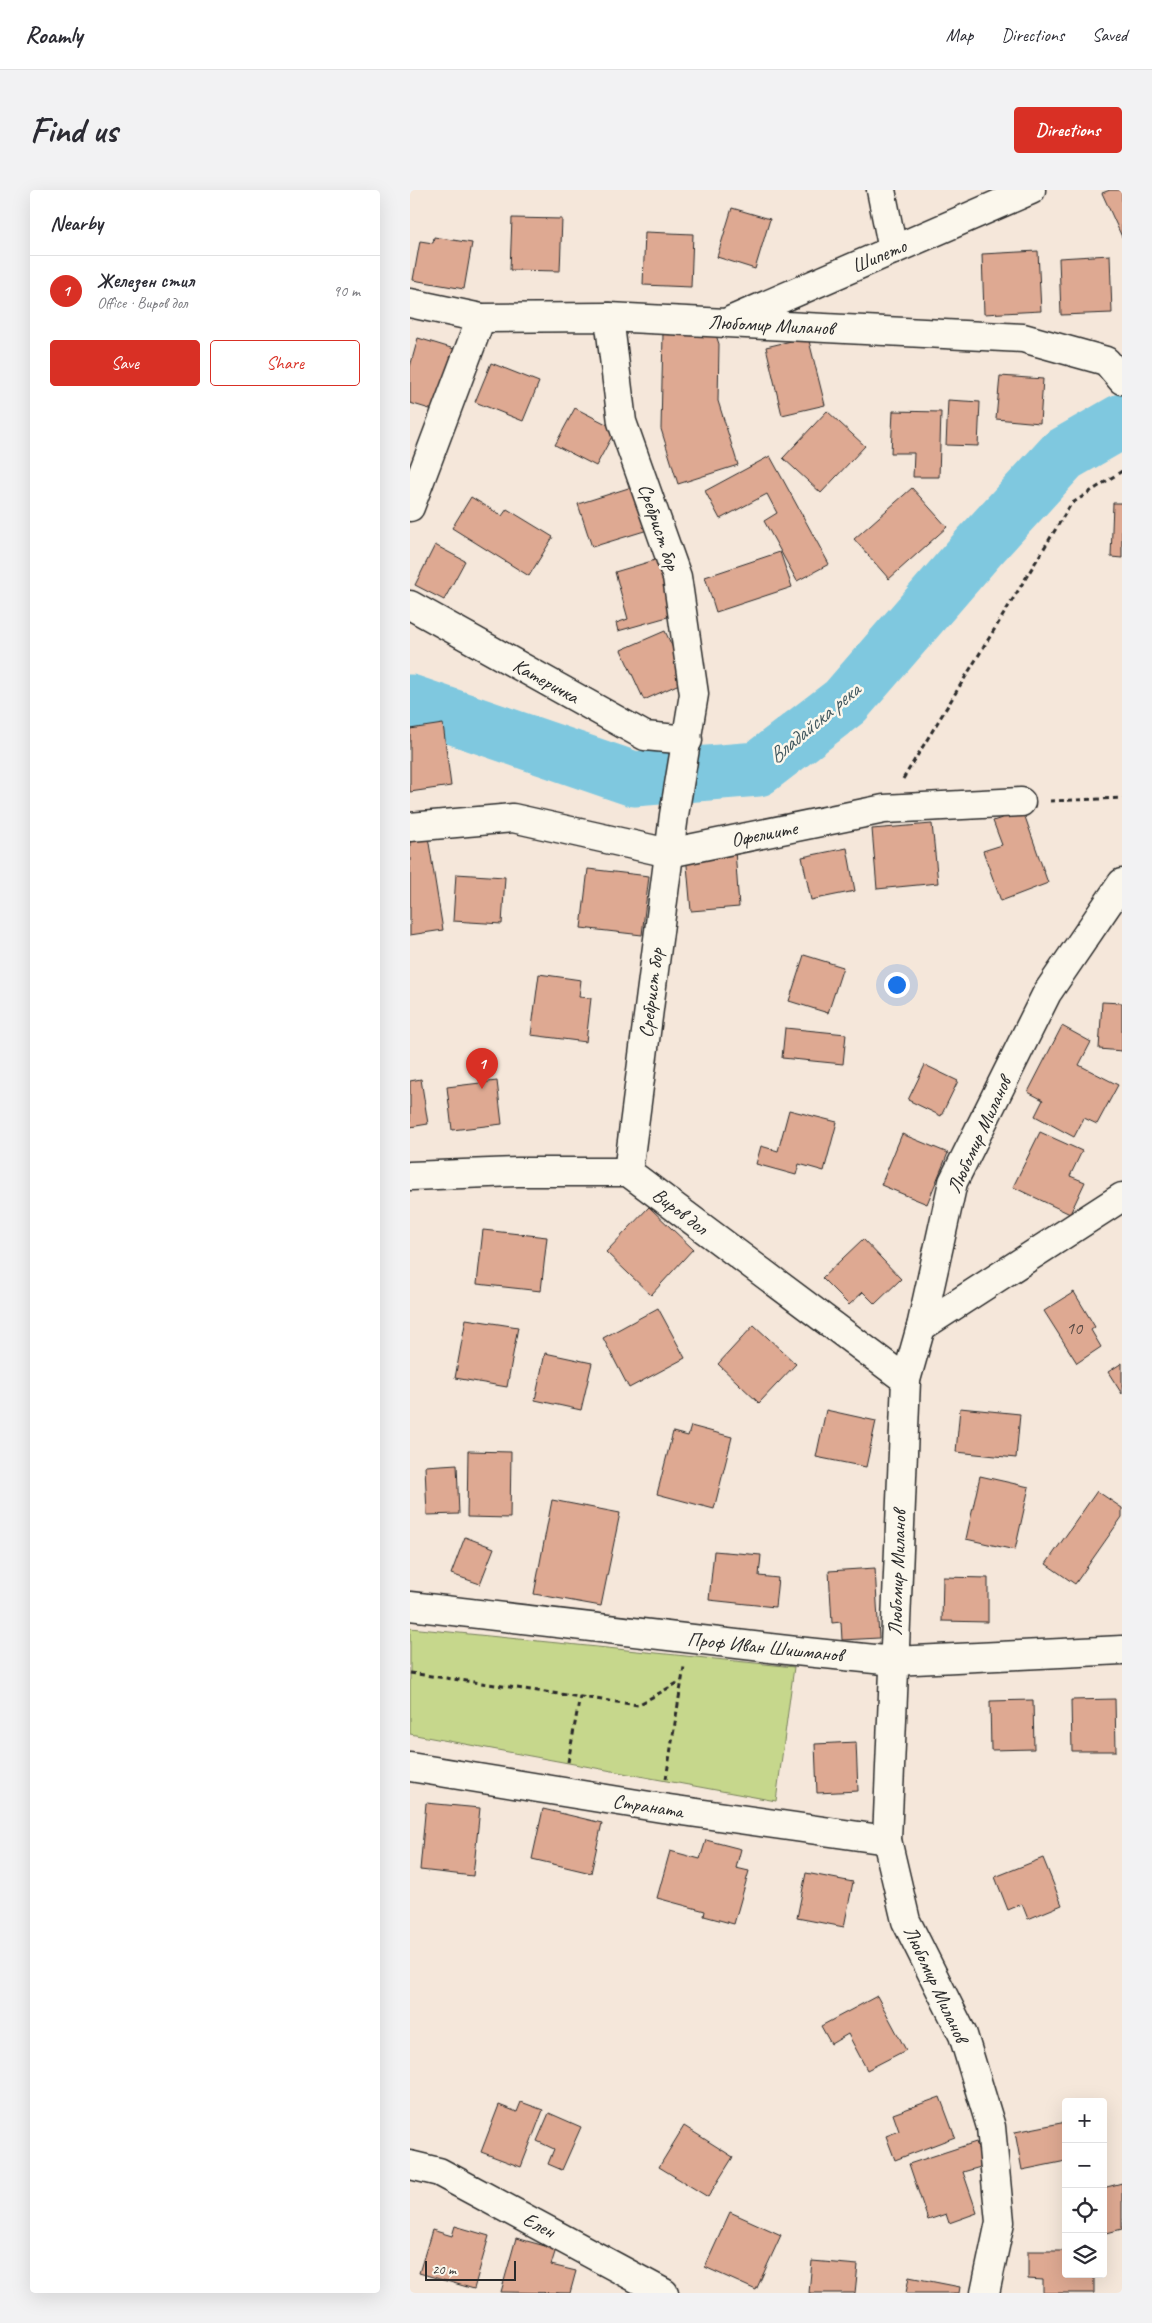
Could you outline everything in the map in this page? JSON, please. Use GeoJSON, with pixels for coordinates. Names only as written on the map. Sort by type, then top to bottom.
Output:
{"type":"FeatureCollection","features":[{"type":"Feature","properties":{"kind":"street"},"geometry":{"type":"LineString","coordinates":[[881,190],[894,250]]}},
{"type":"Feature","properties":{"kind":"street","name":"Шипето"},"geometry":{"type":"LineString","coordinates":[[726,323],[1031,190]]}},
{"type":"Feature","properties":{"kind":"street","name":"Любомир Миланов"},"geometry":{"type":"LineString","coordinates":[[410,303],[482,318],[610,317],[1023,338],[1114,371]]}},
{"type":"Feature","properties":{"kind":"street","name":"Сребрист бор"},"geometry":{"type":"LineString","coordinates":[[610,317],[622,422],[677,577],[694,694],[688,740],[674,815],[628,1172]]}},
{"type":"Feature","properties":{"kind":"street"},"geometry":{"type":"LineString","coordinates":[[410,507],[482,318]]}},
{"type":"Feature","properties":{"kind":"street","name":"Катеричка"},"geometry":{"type":"LineString","coordinates":[[410,605],[645,736],[688,740]]}},
{"type":"Feature","properties":{"kind":"street","name":"Офелиите"},"geometry":{"type":"LineString","coordinates":[[410,827],[513,818],[669,853],[884,809],[1021,802]]}},
{"type":"Feature","properties":{"kind":"street","name":"Любомир Миланов"},"geometry":{"type":"LineString","coordinates":[[985,2293],[1000,2222],[990,2126],[962,2035],[906,1920],[887,1840],[906,1380],[921,1327],[953,1182],[1047,993],[1122,883]]}},
{"type":"Feature","properties":{"kind":"street"},"geometry":{"type":"LineString","coordinates":[[410,1176],[518,1172],[628,1172]]}},
{"type":"Feature","properties":{"kind":"street","name":"Виров дол"},"geometry":{"type":"LineString","coordinates":[[628,1172],[906,1380]]}},
{"type":"Feature","properties":{"kind":"street"},"geometry":{"type":"LineString","coordinates":[[921,1327],[1122,1197]]}},
{"type":"Feature","properties":{"kind":"street","name":"Проф Иван Шишманов"},"geometry":{"type":"LineString","coordinates":[[410,1606],[894,1661],[1122,1650]]}},
{"type":"Feature","properties":{"kind":"street","name":"Страната"},"geometry":{"type":"LineString","coordinates":[[410,1768],[662,1808],[887,1840]]}},
{"type":"Feature","properties":{"kind":"street","name":"Елен"},"geometry":{"type":"LineString","coordinates":[[410,2164],[438,2172],[664,2293]]}},
{"type":"Feature","properties":{"kind":"path"},"geometry":{"type":"LineString","coordinates":[[884,809],[1071,504],[1122,471]]}},
{"type":"Feature","properties":{"kind":"path"},"geometry":{"type":"LineString","coordinates":[[1021,802],[1122,798]]}},
{"type":"Feature","properties":{"kind":"path"},"geometry":{"type":"LineString","coordinates":[[662,1808],[688,1639]]}},
{"type":"Feature","properties":{"kind":"path"},"geometry":{"type":"LineString","coordinates":[[410,1673],[638,1705],[682,1681]]}},
{"type":"Feature","properties":{"kind":"path"},"geometry":{"type":"LineString","coordinates":[[564,1792],[580,1696]]}},
{"type":"Feature","properties":{"kind":"green space"},"geometry":{"type":"Polygon","coordinates":[[[410,1628],[794,1667],[776,1801],[410,1734],[410,1628]]]}},
{"type":"Feature","properties":{"kind":"building"},"geometry":{"type":"Polygon","coordinates":[[[1110,190],[1122,190],[1122,237],[1102,193],[1110,190]]]}},
{"type":"Feature","properties":{"kind":"building"},"geometry":{"type":"Polygon","coordinates":[[[732,208],[770,219],[755,269],[717,257],[732,208]]]}},
{"type":"Feature","properties":{"kind":"building"},"geometry":{"type":"Polygon","coordinates":[[[512,218],[562,219],[560,271],[510,270],[512,218]]]}},
{"type":"Feature","properties":{"kind":"building"},"geometry":{"type":"Polygon","coordinates":[[[645,232],[693,234],[691,287],[643,285],[645,232]]]}},
{"type":"Feature","properties":{"kind":"building"},"geometry":{"type":"Polygon","coordinates":[[[434,237],[472,243],[464,289],[413,280],[420,241],[433,243],[434,237]]]}},
{"type":"Feature","properties":{"kind":"building"},"geometry":{"type":"Polygon","coordinates":[[[1038,251],[1041,311],[984,314],[982,254],[1038,251]]]}},
{"type":"Feature","properties":{"kind":"building"},"geometry":{"type":"Polygon","coordinates":[[[1110,255],[1112,313],[1061,315],[1059,258],[1110,255]]]}},
{"type":"Feature","properties":{"kind":"building"},"geometry":{"type":"Polygon","coordinates":[[[663,333],[716,335],[719,344],[718,401],[738,465],[678,484],[661,429],[663,333]]]}},
{"type":"Feature","properties":{"kind":"building"},"geometry":{"type":"Polygon","coordinates":[[[808,337],[825,405],[782,415],[766,347],[808,337]]]}},
{"type":"Feature","properties":{"kind":"building"},"geometry":{"type":"Polygon","coordinates":[[[418,338],[461,351],[443,413],[410,403],[410,367],[418,338]]]}},
{"type":"Feature","properties":{"kind":"building"},"geometry":{"type":"Polygon","coordinates":[[[491,363],[539,382],[523,421],[475,402],[491,363]]]}},
{"type":"Feature","properties":{"kind":"building"},"geometry":{"type":"Polygon","coordinates":[[[1000,376],[1043,379],[1040,423],[996,419],[1000,376]]]}},
{"type":"Feature","properties":{"kind":"building"},"geometry":{"type":"Polygon","coordinates":[[[948,400],[980,402],[978,446],[946,445],[948,400]]]}},
{"type":"Feature","properties":{"kind":"building"},"geometry":{"type":"Polygon","coordinates":[[[575,408],[616,429],[596,466],[555,445],[575,408]]]}},
{"type":"Feature","properties":{"kind":"building"},"geometry":{"type":"Polygon","coordinates":[[[827,411],[865,446],[821,493],[783,458],[827,411]]]}},
{"type":"Feature","properties":{"kind":"building"},"geometry":{"type":"Polygon","coordinates":[[[893,411],[941,412],[939,477],[913,477],[914,453],[891,453],[893,411]]]}},
{"type":"Feature","properties":{"kind":"building"},"geometry":{"type":"Polygon","coordinates":[[[770,456],[829,564],[797,581],[764,521],[777,513],[767,494],[720,519],[705,491],[770,456]]]}},
{"type":"Feature","properties":{"kind":"building"},"geometry":{"type":"Polygon","coordinates":[[[638,485],[651,529],[592,547],[578,504],[638,485]]]}},
{"type":"Feature","properties":{"kind":"building"},"geometry":{"type":"Polygon","coordinates":[[[912,488],[947,527],[889,579],[854,539],[912,488]]]}},
{"type":"Feature","properties":{"kind":"building"},"geometry":{"type":"Polygon","coordinates":[[[471,497],[502,516],[507,509],[553,537],[529,576],[452,528],[471,497]]]}},
{"type":"Feature","properties":{"kind":"building"},"geometry":{"type":"Polygon","coordinates":[[[1113,503],[1122,503],[1122,558],[1111,557],[1113,503]]]}},
{"type":"Feature","properties":{"kind":"building"},"geometry":{"type":"Polygon","coordinates":[[[435,545],[465,561],[444,600],[415,585],[435,545]]]}},
{"type":"Feature","properties":{"kind":"building"},"geometry":{"type":"Polygon","coordinates":[[[780,552],[792,587],[716,612],[705,577],[780,552]]]}},
{"type":"Feature","properties":{"kind":"building"},"geometry":{"type":"Polygon","coordinates":[[[662,558],[678,614],[618,631],[616,623],[628,619],[615,572],[662,558]]]}},
{"type":"Feature","properties":{"kind":"building"},"geometry":{"type":"Polygon","coordinates":[[[665,631],[688,680],[644,700],[621,650],[665,631]]]}},
{"type":"Feature","properties":{"kind":"building"},"geometry":{"type":"Polygon","coordinates":[[[443,724],[451,786],[410,792],[410,729],[443,724]]]}},
{"type":"Feature","properties":{"kind":"building"},"geometry":{"type":"Polygon","coordinates":[[[1023,811],[1048,883],[1001,901],[983,851],[1002,845],[993,821],[1023,811]]]}},
{"type":"Feature","properties":{"kind":"building"},"geometry":{"type":"Polygon","coordinates":[[[932,824],[938,883],[877,889],[872,829],[932,824]]]}},
{"type":"Feature","properties":{"kind":"building"},"geometry":{"type":"Polygon","coordinates":[[[428,837],[443,930],[410,935],[410,840],[428,837]]]}},
{"type":"Feature","properties":{"kind":"building"},"geometry":{"type":"Polygon","coordinates":[[[847,848],[855,891],[811,900],[802,857],[847,848]]]}},
{"type":"Feature","properties":{"kind":"building"},"geometry":{"type":"Polygon","coordinates":[[[735,850],[739,907],[691,911],[686,854],[735,850]]]}},
{"type":"Feature","properties":{"kind":"building"},"geometry":{"type":"Polygon","coordinates":[[[588,869],[649,876],[642,935],[581,928],[588,869]]]}},
{"type":"Feature","properties":{"kind":"building"},"geometry":{"type":"Polygon","coordinates":[[[456,874],[505,877],[502,924],[453,921],[456,874]]]}},
{"type":"Feature","properties":{"kind":"building"},"geometry":{"type":"Polygon","coordinates":[[[804,955],[843,967],[828,1013],[789,1001],[804,955]]]}},
{"type":"Feature","properties":{"kind":"building"},"geometry":{"type":"Polygon","coordinates":[[[539,974],[581,980],[579,997],[591,998],[586,1042],[531,1035],[539,974]]]}},
{"type":"Feature","properties":{"kind":"building"},"geometry":{"type":"Polygon","coordinates":[[[1102,1002],[1122,1003],[1122,1051],[1099,1049],[1102,1002]]]}},
{"type":"Feature","properties":{"kind":"building"},"geometry":{"type":"Polygon","coordinates":[[[1062,1026],[1091,1042],[1079,1065],[1118,1085],[1097,1124],[1084,1118],[1074,1137],[1035,1116],[1043,1100],[1028,1092],[1062,1026]]]}},
{"type":"Feature","properties":{"kind":"building"},"geometry":{"type":"Polygon","coordinates":[[[785,1028],[846,1034],[843,1064],[782,1058],[785,1028]]]}},
{"type":"Feature","properties":{"kind":"building"},"geometry":{"type":"Polygon","coordinates":[[[925,1065],[958,1081],[941,1116],[908,1100],[925,1065]]]}},
{"type":"Feature","properties":{"kind":"building"},"geometry":{"type":"Polygon","coordinates":[[[421,1079],[428,1124],[410,1127],[410,1081],[421,1079]]]}},
{"type":"Feature","properties":{"kind":"building"},"geometry":{"type":"Polygon","coordinates":[[[497,1081],[502,1124],[452,1130],[447,1087],[497,1081]]]}},
{"type":"Feature","properties":{"kind":"building"},"geometry":{"type":"Polygon","coordinates":[[[789,1110],[837,1122],[824,1171],[799,1164],[796,1175],[756,1164],[761,1146],[778,1151],[789,1110]]]}},
{"type":"Feature","properties":{"kind":"building"},"geometry":{"type":"Polygon","coordinates":[[[1040,1132],[1082,1151],[1070,1176],[1085,1182],[1070,1214],[1013,1187],[1040,1132]]]}},
{"type":"Feature","properties":{"kind":"building"},"geometry":{"type":"Polygon","coordinates":[[[902,1134],[948,1153],[927,1204],[881,1185],[902,1134]]]}},
{"type":"Feature","properties":{"kind":"building"},"geometry":{"type":"Polygon","coordinates":[[[649,1207],[693,1249],[651,1295],[606,1252],[649,1207]]]}},
{"type":"Feature","properties":{"kind":"building"},"geometry":{"type":"Polygon","coordinates":[[[483,1230],[547,1237],[541,1291],[477,1284],[483,1230]]]}},
{"type":"Feature","properties":{"kind":"building"},"geometry":{"type":"Polygon","coordinates":[[[863,1239],[901,1279],[875,1304],[863,1292],[849,1305],[822,1278],[863,1239]]]}},
{"type":"Feature","properties":{"kind":"building"},"geometry":{"type":"Polygon","coordinates":[[[1074,1292],[1095,1327],[1091,1330],[1101,1347],[1077,1363],[1044,1311],[1074,1292]]]}},
{"type":"Feature","properties":{"kind":"building"},"geometry":{"type":"Polygon","coordinates":[[[658,1308],[685,1358],[629,1388],[603,1338],[658,1308]]]}},
{"type":"Feature","properties":{"kind":"building"},"geometry":{"type":"Polygon","coordinates":[[[466,1319],[518,1327],[507,1387],[455,1378],[466,1319]]]}},
{"type":"Feature","properties":{"kind":"building"},"geometry":{"type":"Polygon","coordinates":[[[754,1325],[796,1364],[759,1403],[718,1364],[754,1325]]]}},
{"type":"Feature","properties":{"kind":"building"},"geometry":{"type":"Polygon","coordinates":[[[545,1353],[592,1363],[581,1410],[535,1400],[545,1353]]]}},
{"type":"Feature","properties":{"kind":"building"},"geometry":{"type":"Polygon","coordinates":[[[1122,1363],[1122,1394],[1108,1372],[1122,1363]]]}},
{"type":"Feature","properties":{"kind":"building"},"geometry":{"type":"Polygon","coordinates":[[[960,1408],[1020,1414],[1016,1458],[956,1452],[960,1408]]]}},
{"type":"Feature","properties":{"kind":"building"},"geometry":{"type":"Polygon","coordinates":[[[826,1410],[876,1421],[866,1467],[816,1457],[826,1410]]]}},
{"type":"Feature","properties":{"kind":"building"},"geometry":{"type":"Polygon","coordinates":[[[691,1426],[732,1437],[714,1509],[657,1494],[673,1432],[688,1436],[691,1426]]]}},
{"type":"Feature","properties":{"kind":"building"},"geometry":{"type":"Polygon","coordinates":[[[468,1451],[511,1452],[510,1518],[467,1517],[468,1451]]]}},
{"type":"Feature","properties":{"kind":"building"},"geometry":{"type":"Polygon","coordinates":[[[457,1464],[459,1514],[427,1515],[425,1466],[457,1464]]]}},
{"type":"Feature","properties":{"kind":"building"},"geometry":{"type":"Polygon","coordinates":[[[980,1476],[1029,1487],[1015,1550],[966,1539],[980,1476]]]}},
{"type":"Feature","properties":{"kind":"building"},"geometry":{"type":"Polygon","coordinates":[[[1097,1491],[1122,1508],[1122,1517],[1075,1584],[1046,1564],[1097,1491]]]}},
{"type":"Feature","properties":{"kind":"building"},"geometry":{"type":"Polygon","coordinates":[[[552,1500],[620,1513],[601,1606],[534,1594],[552,1500]]]}},
{"type":"Feature","properties":{"kind":"building"},"geometry":{"type":"Polygon","coordinates":[[[465,1537],[494,1548],[480,1584],[451,1574],[465,1537]]]}},
{"type":"Feature","properties":{"kind":"building"},"geometry":{"type":"Polygon","coordinates":[[[714,1551],[761,1555],[759,1576],[778,1578],[775,1607],[709,1600],[714,1551]]]}},
{"type":"Feature","properties":{"kind":"building"},"geometry":{"type":"Polygon","coordinates":[[[875,1568],[879,1638],[842,1640],[841,1622],[832,1623],[829,1571],[875,1568]]]}},
{"type":"Feature","properties":{"kind":"building"},"geometry":{"type":"Polygon","coordinates":[[[943,1577],[988,1578],[988,1622],[942,1621],[943,1577]]]}},
{"type":"Feature","properties":{"kind":"building"},"geometry":{"type":"Polygon","coordinates":[[[1115,1699],[1116,1751],[1072,1751],[1071,1700],[1115,1699]]]}},
{"type":"Feature","properties":{"kind":"building"},"geometry":{"type":"Polygon","coordinates":[[[1033,1700],[1034,1749],[991,1750],[990,1701],[1033,1700]]]}},
{"type":"Feature","properties":{"kind":"building"},"geometry":{"type":"Polygon","coordinates":[[[856,1742],[858,1791],[817,1793],[815,1744],[856,1742]]]}},
{"type":"Feature","properties":{"kind":"building"},"geometry":{"type":"Polygon","coordinates":[[[426,1803],[480,1808],[473,1876],[420,1870],[426,1803]]]}},
{"type":"Feature","properties":{"kind":"building"},"geometry":{"type":"Polygon","coordinates":[[[543,1809],[602,1823],[591,1873],[532,1859],[543,1809]]]}},
{"type":"Feature","properties":{"kind":"building"},"geometry":{"type":"Polygon","coordinates":[[[706,1840],[741,1849],[736,1868],[749,1871],[734,1924],[704,1916],[705,1911],[657,1898],[670,1851],[700,1859],[706,1840]]]}},
{"type":"Feature","properties":{"kind":"building"},"geometry":{"type":"Polygon","coordinates":[[[1043,1858],[1062,1905],[1028,1919],[1022,1904],[1008,1910],[995,1877],[1043,1858]]]}},
{"type":"Feature","properties":{"kind":"building"},"geometry":{"type":"Polygon","coordinates":[[[806,1873],[853,1882],[844,1927],[797,1918],[806,1873]]]}},
{"type":"Feature","properties":{"kind":"building"},"geometry":{"type":"Polygon","coordinates":[[[877,1996],[906,2050],[867,2070],[848,2034],[831,2044],[821,2026],[877,1996]]]}},
{"type":"Feature","properties":{"kind":"building"},"geometry":{"type":"Polygon","coordinates":[[[940,2097],[955,2137],[895,2160],[886,2136],[899,2131],[893,2114],[940,2097]]]}},
{"type":"Feature","properties":{"kind":"building"},"geometry":{"type":"Polygon","coordinates":[[[521,2102],[543,2110],[521,2167],[481,2152],[499,2105],[517,2112],[521,2102]]]}},
{"type":"Feature","properties":{"kind":"building"},"geometry":{"type":"Polygon","coordinates":[[[549,2113],[581,2127],[562,2170],[548,2164],[554,2149],[537,2141],[549,2113]]]}},
{"type":"Feature","properties":{"kind":"building"},"geometry":{"type":"Polygon","coordinates":[[[1062,2123],[1062,2162],[1022,2170],[1015,2132],[1062,2123]]]}},
{"type":"Feature","properties":{"kind":"building"},"geometry":{"type":"Polygon","coordinates":[[[684,2126],[733,2157],[708,2197],[659,2167],[684,2126]]]}},
{"type":"Feature","properties":{"kind":"building"},"geometry":{"type":"Polygon","coordinates":[[[976,2142],[984,2166],[963,2172],[977,2213],[949,2223],[946,2214],[928,2220],[909,2164],[976,2142]]]}},
{"type":"Feature","properties":{"kind":"building"},"geometry":{"type":"Polygon","coordinates":[[[1122,2183],[1122,2229],[1107,2233],[1107,2188],[1122,2183]]]}},
{"type":"Feature","properties":{"kind":"building"},"geometry":{"type":"Polygon","coordinates":[[[730,2212],[781,2235],[756,2290],[705,2267],[730,2212]]]}},
{"type":"Feature","properties":{"kind":"building"},"geometry":{"type":"Polygon","coordinates":[[[455,2226],[489,2236],[474,2289],[419,2273],[432,2230],[452,2236],[455,2226]]]}},
{"type":"Feature","properties":{"kind":"building"},"geometry":{"type":"Polygon","coordinates":[[[516,2238],[556,2249],[551,2265],[576,2271],[570,2293],[501,2292],[516,2238]]]}},
{"type":"Feature","properties":{"kind":"building"},"geometry":{"type":"Polygon","coordinates":[[[1028,2251],[1062,2251],[1062,2278],[1094,2278],[1094,2293],[1043,2293],[1043,2280],[1028,2279],[1028,2251]]]}},
{"type":"Feature","properties":{"kind":"building"},"geometry":{"type":"Polygon","coordinates":[[[812,2261],[858,2265],[855,2293],[809,2293],[812,2261]]]}},
{"type":"Feature","properties":{"kind":"building"},"geometry":{"type":"Polygon","coordinates":[[[909,2277],[960,2287],[959,2293],[906,2293],[909,2277]]]}},
{"type":"Feature","properties":{"kind":"waterway","name":"Владайска река"},"geometry":{"type":"LineString","coordinates":[[410,702],[634,779],[758,769],[845,702],[979,547],[1063,455],[1122,421]]}},
{"type":"Feature","properties":{"kind":"place","name":"Железен стил"},"geometry":{"type":"Point","coordinates":[482,1089]}}]}
